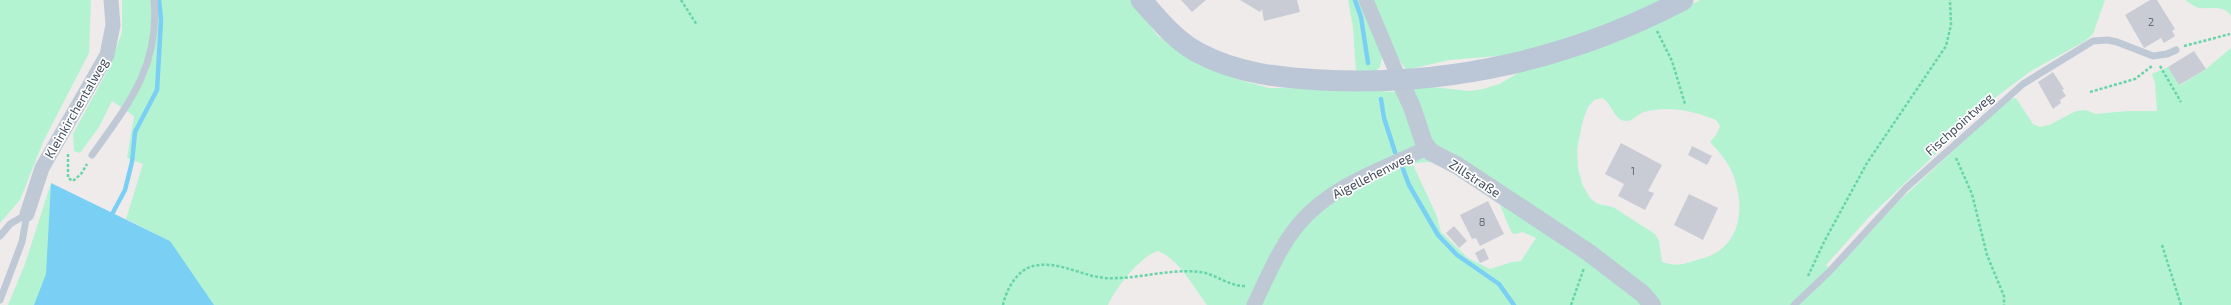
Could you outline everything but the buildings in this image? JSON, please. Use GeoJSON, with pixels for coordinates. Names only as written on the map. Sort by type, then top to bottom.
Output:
{"type":"FeatureCollection","features":[{"type":"Feature","properties":{"kind":"main road"},"geometry":{"type":"LineString","coordinates":[[1141,0],[1176,38],[1198,53],[1238,69],[1303,79],[1351,82],[1400,81],[1487,70],[1537,58],[1600,38],[1683,0]]}},
{"type":"Feature","properties":{"kind":"street","name":"Kleinkirchentalweg"},"geometry":{"type":"LineString","coordinates":[[27,214],[42,168],[107,55],[113,25],[111,0]]}},
{"type":"Feature","properties":{"kind":"street"},"geometry":{"type":"LineString","coordinates":[[1366,0],[1412,107],[1427,148]]}},
{"type":"Feature","properties":{"kind":"street","name":"Zillstraße"},"geometry":{"type":"LineString","coordinates":[[1427,148],[1458,166],[1588,252],[1643,294],[1652,305]]}},
{"type":"Feature","properties":{"kind":"street","name":"Aigellehenweg"},"geometry":{"type":"LineString","coordinates":[[1254,305],[1267,278],[1297,226],[1319,204],[1350,184],[1427,148]]}},
{"type":"Feature","properties":{"kind":"lane"},"geometry":{"type":"LineString","coordinates":[[92,155],[122,114],[148,63],[153,46],[154,0]]}},
{"type":"Feature","properties":{"kind":"lane","name":"Fischpointweg"},"geometry":{"type":"LineString","coordinates":[[1794,305],[1829,272],[1895,199],[2016,89],[2094,41],[2108,40],[2117,42],[2153,56],[2176,50]]}},
{"type":"Feature","properties":{"kind":"lane"},"geometry":{"type":"LineString","coordinates":[[0,236],[10,224],[27,214]]}},
{"type":"Feature","properties":{"kind":"lane","name":"Kleinkirchentalweg"},"geometry":{"type":"LineString","coordinates":[[0,300],[22,242],[27,214]]}},
{"type":"Feature","properties":{"kind":"path"},"geometry":{"type":"LineString","coordinates":[[681,0],[697,25]]}},
{"type":"Feature","properties":{"kind":"path"},"geometry":{"type":"LineString","coordinates":[[1807,278],[1824,242],[1867,163],[1946,46],[1950,25],[1950,0]]}},
{"type":"Feature","properties":{"kind":"path"},"geometry":{"type":"LineString","coordinates":[[1648,17],[1672,61],[1685,104]]}},
{"type":"Feature","properties":{"kind":"path"},"geometry":{"type":"LineString","coordinates":[[2176,50],[2199,40],[2230,34]]}},
{"type":"Feature","properties":{"kind":"path"},"geometry":{"type":"LineString","coordinates":[[2090,92],[2134,79],[2157,62],[2165,72],[2181,102]]}},
{"type":"Feature","properties":{"kind":"path"},"geometry":{"type":"LineString","coordinates":[[60,136],[66,144],[68,178],[73,181],[81,174],[92,155]]}},
{"type":"Feature","properties":{"kind":"path"},"geometry":{"type":"LineString","coordinates":[[1952,148],[1972,194],[1987,255],[2004,296],[2004,305]]}},
{"type":"Feature","properties":{"kind":"path"},"geometry":{"type":"LineString","coordinates":[[2162,245],[2181,305]]}},
{"type":"Feature","properties":{"kind":"path"},"geometry":{"type":"LineString","coordinates":[[1570,305],[1588,252]]}},
{"type":"Feature","properties":{"kind":"path"},"geometry":{"type":"LineString","coordinates":[[1002,305],[1004,298],[1016,278],[1024,270],[1041,265],[1051,265],[1105,278],[1189,271],[1201,272],[1241,286],[1249,286],[1267,278]]}},
{"type":"Feature","properties":{"kind":"green space"},"geometry":{"type":"Polygon","coordinates":[[[0,0],[91,0],[89,53],[43,142],[20,200],[0,223],[0,0]]]}},
{"type":"Feature","properties":{"kind":"green space"},"geometry":{"type":"Polygon","coordinates":[[[122,0],[1131,0],[1157,35],[1180,53],[1206,68],[1236,79],[1269,88],[1366,89],[1391,92],[1432,87],[1469,91],[1483,89],[1499,84],[1524,70],[1655,23],[1700,0],[2105,0],[2093,34],[2085,41],[2031,71],[1996,97],[1869,217],[1826,265],[1834,271],[1899,201],[2009,99],[2016,98],[2033,124],[2040,127],[2049,125],[2076,111],[2086,110],[2095,114],[2127,111],[2157,111],[2155,83],[2152,74],[2168,67],[2180,85],[2206,69],[2231,48],[2231,305],[1258,305],[1269,283],[1322,196],[1247,305],[1207,305],[1173,260],[1158,251],[1151,254],[1136,266],[1117,290],[1108,305],[86,305],[170,241],[126,219],[143,164],[127,158],[134,116],[112,101],[99,127],[80,153],[74,151],[73,134],[110,66],[122,32],[122,0]],[[1602,98],[1594,100],[1588,107],[1583,120],[1577,149],[1578,169],[1583,186],[1591,199],[1598,204],[1613,207],[1655,234],[1659,241],[1662,262],[1677,265],[1715,254],[1726,245],[1733,234],[1738,222],[1739,208],[1735,180],[1729,166],[1710,142],[1716,135],[1720,126],[1716,120],[1681,110],[1662,109],[1644,112],[1633,119],[1625,121],[1621,120],[1615,114],[1608,103],[1602,98]],[[1426,162],[1409,164],[1413,165],[1436,214],[1441,232],[1468,258],[1490,269],[1512,262],[1521,261],[1536,238],[1523,232],[1514,234],[1511,232],[1499,202],[1439,163],[1426,162]]]}},
{"type":"Feature","properties":{"kind":"green space"},"geometry":{"type":"Polygon","coordinates":[[[1348,0],[1361,0],[1382,57],[1380,67],[1375,72],[1356,73],[1353,27],[1348,0]]]}},
{"type":"Feature","properties":{"kind":"green space"},"geometry":{"type":"Polygon","coordinates":[[[1371,0],[1664,0],[1594,32],[1522,54],[1449,60],[1406,70],[1396,55],[1371,0]]]}},
{"type":"Feature","properties":{"kind":"green space"},"geometry":{"type":"Polygon","coordinates":[[[2185,0],[2231,0],[2231,16],[2219,8],[2196,7],[2185,0]]]}},
{"type":"Feature","properties":{"kind":"green space"},"geometry":{"type":"Polygon","coordinates":[[[51,183],[66,305],[8,305],[25,264],[51,183]]]}},
{"type":"Feature","properties":{"kind":"water"},"geometry":{"type":"Polygon","coordinates":[[[51,183],[170,241],[214,305],[34,305],[46,274],[51,183]]]}},
{"type":"Feature","properties":{"kind":"waterway"},"geometry":{"type":"LineString","coordinates":[[110,218],[125,190],[132,162],[135,132],[157,90],[161,20],[159,0]]}},
{"type":"Feature","properties":{"kind":"waterway"},"geometry":{"type":"LineString","coordinates":[[1355,0],[1361,17],[1368,63]]}},
{"type":"Feature","properties":{"kind":"waterway"},"geometry":{"type":"LineString","coordinates":[[1381,99],[1384,118],[1395,152]]}},
{"type":"Feature","properties":{"kind":"waterway"},"geometry":{"type":"LineString","coordinates":[[1403,169],[1409,185],[1438,235],[1457,255],[1499,284],[1514,305]]}}]}
